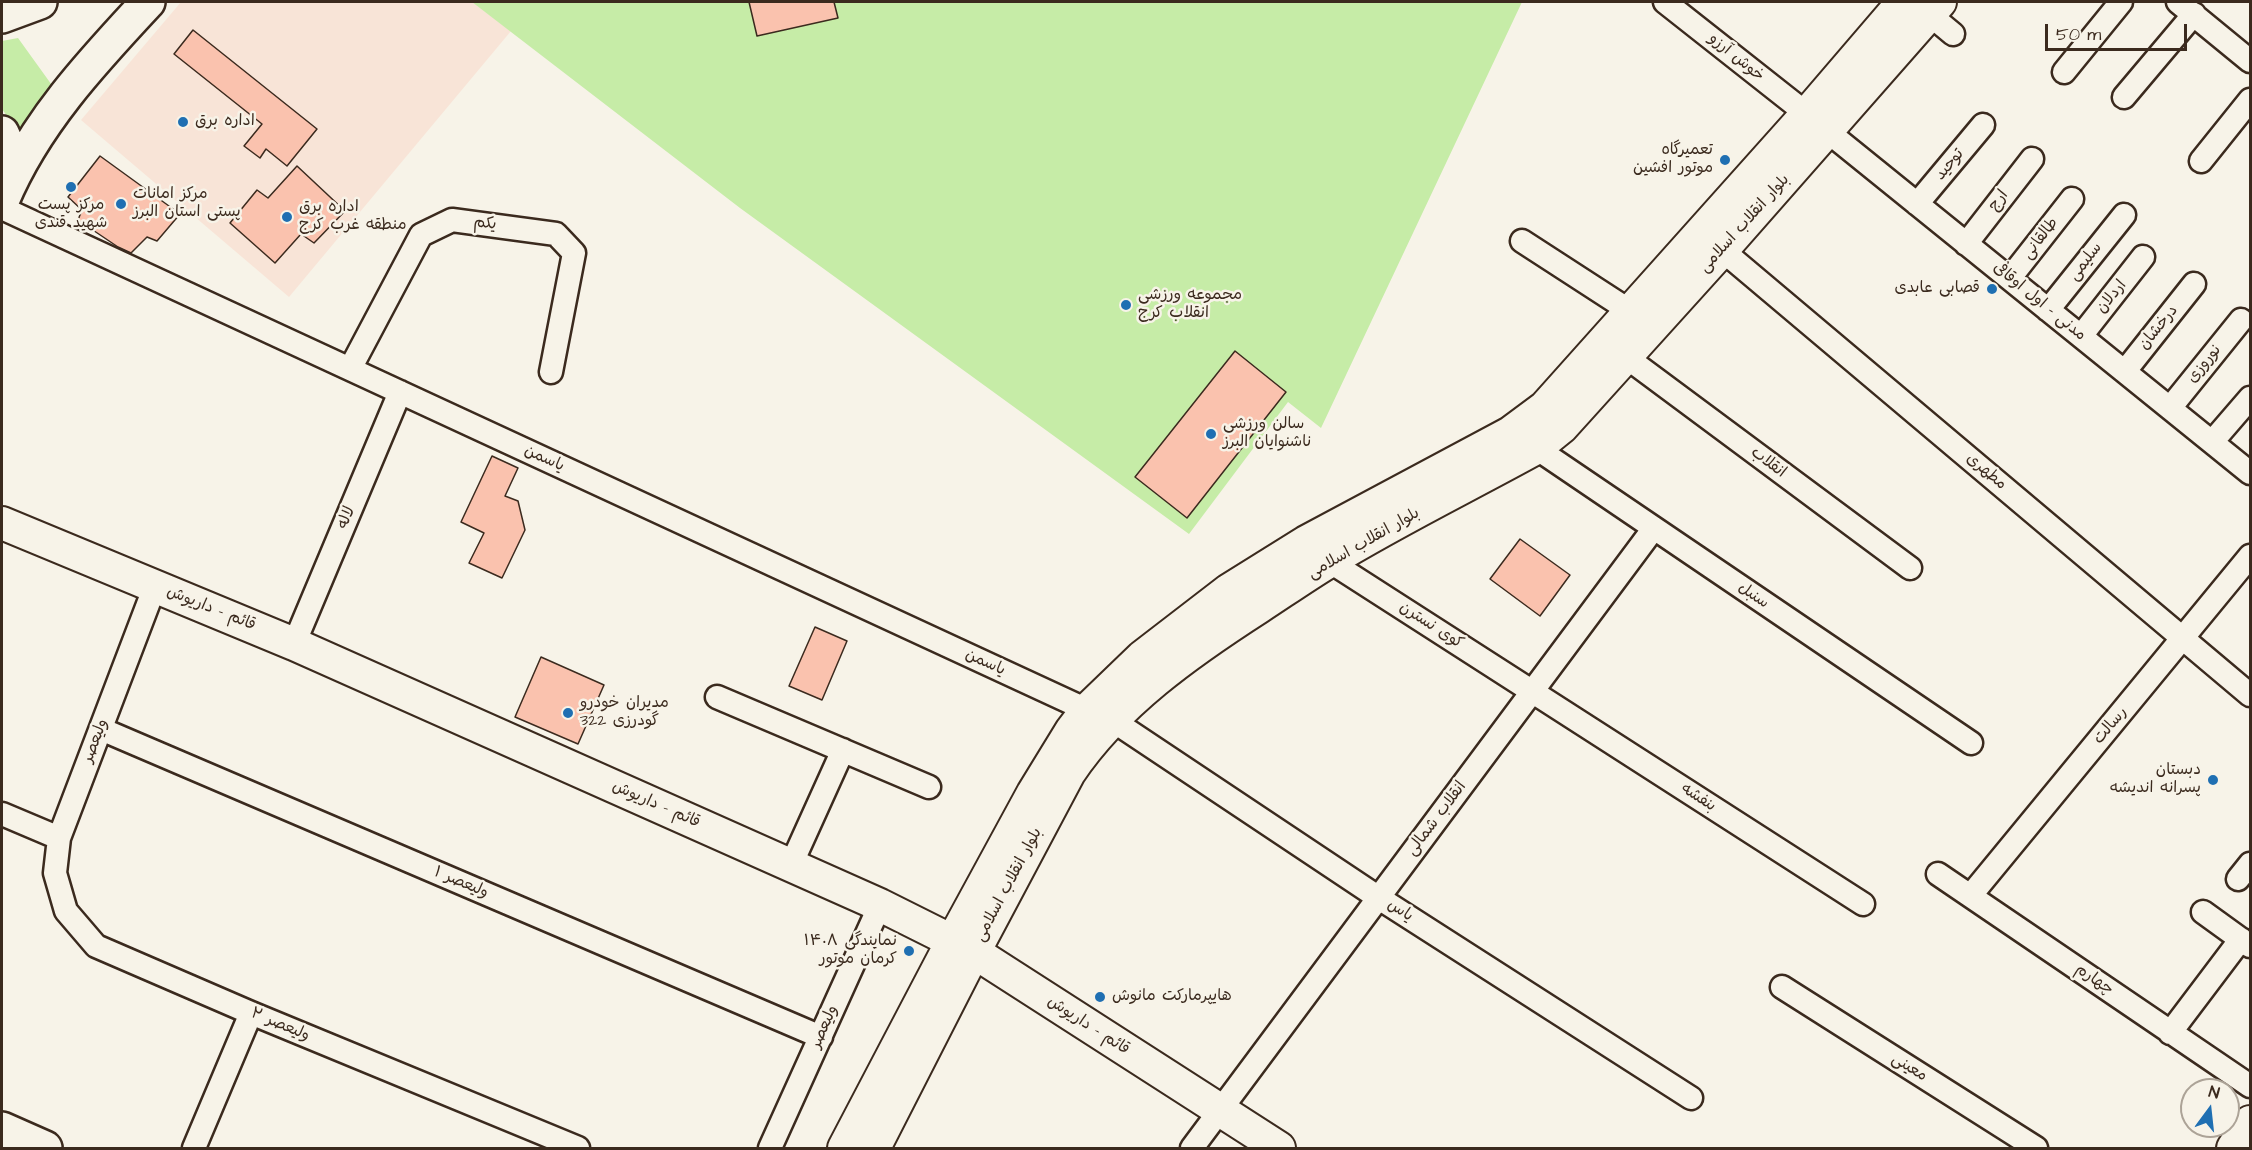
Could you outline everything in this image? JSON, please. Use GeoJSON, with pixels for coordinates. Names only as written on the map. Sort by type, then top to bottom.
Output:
{"type":"FeatureCollection","features":[{"type":"Feature","properties":{"kind":"main road"},"geometry":{"type":"LineString","coordinates":[[7,189],[46,122],[68,93],[148,2]]}},
{"type":"Feature","properties":{"kind":"main road","name":"بلوار انقلاب اسلامی"},"geometry":{"type":"LineString","coordinates":[[844,1149],[963,946],[1085,748],[1100,715],[1143,657],[1229,590],[1306,542],[1510,433],[1545,407],[1630,311],[1817,123],[1924,6]]}},
{"type":"Feature","properties":{"kind":"main road","name":"بلوار انقلاب اسلامی"},"geometry":{"type":"LineString","coordinates":[[1100,715],[1329,561],[1536,448],[1562,427],[1722,250],[1817,123]]}},
{"type":"Feature","properties":{"kind":"main road"},"geometry":{"type":"LineString","coordinates":[[2,133],[8,144],[7,189]]}},
{"type":"Feature","properties":{"kind":"main road","name":"قائم - داریوش"},"geometry":{"type":"LineString","coordinates":[[2,523],[294,644],[880,905],[963,946],[1279,1149]]}},
{"type":"Feature","properties":{"kind":"main road","name":"بلوار انقلاب اسلامی"},"geometry":{"type":"LineString","coordinates":[[874,1149],[963,946]]}},
{"type":"Feature","properties":{"kind":"main road"},"geometry":{"type":"LineString","coordinates":[[2233,1149],[2250,1122]]}},
{"type":"Feature","properties":{"kind":"main road"},"geometry":{"type":"LineString","coordinates":[[2,1129],[45,1149]]}},
{"type":"Feature","properties":{"kind":"street","name":"خوش آرزو"},"geometry":{"type":"LineString","coordinates":[[1665,2],[1817,123]]}},
{"type":"Feature","properties":{"kind":"street"},"geometry":{"type":"LineString","coordinates":[[2064,72],[2121,2]]}},
{"type":"Feature","properties":{"kind":"street"},"geometry":{"type":"LineString","coordinates":[[1924,6],[1953,34]]}},
{"type":"Feature","properties":{"kind":"street"},"geometry":{"type":"LineString","coordinates":[[2124,97],[2186,8],[2247,52]]}},
{"type":"Feature","properties":{"kind":"street"},"geometry":{"type":"LineString","coordinates":[[2201,161],[2250,100]]}},
{"type":"Feature","properties":{"kind":"street","name":"مدنی - اول اوقافی"},"geometry":{"type":"LineString","coordinates":[[1817,123],[2250,473]]}},
{"type":"Feature","properties":{"kind":"street","name":"توحید"},"geometry":{"type":"LineString","coordinates":[[1917,204],[1983,125]]}},
{"type":"Feature","properties":{"kind":"street","name":"ارج"},"geometry":{"type":"LineString","coordinates":[[1966,243],[2032,159]]}},
{"type":"Feature","properties":{"kind":"street","name":"طالقانی"},"geometry":{"type":"LineString","coordinates":[[2010,278],[2072,199]]}},
{"type":"Feature","properties":{"kind":"street","name":"یاسمن"},"geometry":{"type":"LineString","coordinates":[[2,208],[1100,715]]}},
{"type":"Feature","properties":{"kind":"street","name":"سلیمی"},"geometry":{"type":"LineString","coordinates":[[2048,310],[2124,215]]}},
{"type":"Feature","properties":{"kind":"street","name":"یکم"},"geometry":{"type":"LineString","coordinates":[[350,369],[421,235],[452,220],[556,234],[574,253],[551,372]]}},
{"type":"Feature","properties":{"kind":"street"},"geometry":{"type":"LineString","coordinates":[[1522,241],[1630,311]]}},
{"type":"Feature","properties":{"kind":"street","name":"مطهری"},"geometry":{"type":"LineString","coordinates":[[1722,250],[2250,694]]}},
{"type":"Feature","properties":{"kind":"street","name":"اردلان"},"geometry":{"type":"LineString","coordinates":[[2080,336],[2143,257]]}},
{"type":"Feature","properties":{"kind":"street","name":"درخشان"},"geometry":{"type":"LineString","coordinates":[[2125,371],[2194,284]]}},
{"type":"Feature","properties":{"kind":"street","name":"نوروزی"},"geometry":{"type":"LineString","coordinates":[[2170,408],[2241,320]]}},
{"type":"Feature","properties":{"kind":"street","name":"انقلاب"},"geometry":{"type":"LineString","coordinates":[[1626,357],[1910,568]]}},
{"type":"Feature","properties":{"kind":"street","name":"لاله"},"geometry":{"type":"LineString","coordinates":[[294,644],[400,392]]}},
{"type":"Feature","properties":{"kind":"street"},"geometry":{"type":"LineString","coordinates":[[2212,442],[2250,398]]}},
{"type":"Feature","properties":{"kind":"street","name":"سنبل"},"geometry":{"type":"LineString","coordinates":[[1536,448],[1971,743]]}},
{"type":"Feature","properties":{"kind":"street","name":"انقلاب شمالی"},"geometry":{"type":"LineString","coordinates":[[1192,1149],[1654,528]]}},
{"type":"Feature","properties":{"kind":"street","name":"رسالت"},"geometry":{"type":"LineString","coordinates":[[1971,895],[2250,556]]}},
{"type":"Feature","properties":{"kind":"street","name":"کوی نسترن"},"geometry":{"type":"LineString","coordinates":[[1329,561],[1532,692]]}},
{"type":"Feature","properties":{"kind":"street","name":"ولیعصر"},"geometry":{"type":"LineString","coordinates":[[59,838],[155,586]]}},
{"type":"Feature","properties":{"kind":"street","name":"بنفشه"},"geometry":{"type":"LineString","coordinates":[[1532,692],[1863,904]]}},
{"type":"Feature","properties":{"kind":"street"},"geometry":{"type":"LineString","coordinates":[[717,697],[929,787]]}},
{"type":"Feature","properties":{"kind":"street","name":"یاس"},"geometry":{"type":"LineString","coordinates":[[1100,715],[1379,898],[1691,1098]]}},
{"type":"Feature","properties":{"kind":"street","name":"ولیعصر ۱"},"geometry":{"type":"LineString","coordinates":[[101,729],[820,1036]]}},
{"type":"Feature","properties":{"kind":"street"},"geometry":{"type":"LineString","coordinates":[[791,865],[843,750]]}},
{"type":"Feature","properties":{"kind":"street"},"geometry":{"type":"LineString","coordinates":[[2,814],[59,838]]}},
{"type":"Feature","properties":{"kind":"street","name":"ولیعصر ۲"},"geometry":{"type":"LineString","coordinates":[[59,838],[55,873],[66,911],[96,946],[578,1149]]}},
{"type":"Feature","properties":{"kind":"street","name":"چهارم"},"geometry":{"type":"LineString","coordinates":[[1938,874],[2250,1086]]}},
{"type":"Feature","properties":{"kind":"street","name":"ولیعصر"},"geometry":{"type":"LineString","coordinates":[[770,1149],[880,905]]}},
{"type":"Feature","properties":{"kind":"street"},"geometry":{"type":"LineString","coordinates":[[2170,1033],[2246,943],[2203,912]]}},
{"type":"Feature","properties":{"kind":"street","name":"معینی"},"geometry":{"type":"LineString","coordinates":[[1782,987],[2036,1149]]}},
{"type":"Feature","properties":{"kind":"street"},"geometry":{"type":"LineString","coordinates":[[194,1149],[251,1013]]}},
{"type":"Feature","properties":{"kind":"shaded area"},"geometry":{"type":"Polygon","coordinates":[[[181,2],[472,2],[511,31],[289,297],[81,120],[181,2]]]}},
{"type":"Feature","properties":{"kind":"green space","name":"مجموعه ورزشی انقلاب کرج"},"geometry":{"type":"Polygon","coordinates":[[[472,2],[1522,2],[1321,428],[1288,402],[1189,534],[740,208],[472,2]]]}},
{"type":"Feature","properties":{"kind":"green space"},"geometry":{"type":"Polygon","coordinates":[[[18,38],[54,88],[19,145],[14,126],[2,109],[2,41],[18,38]]]}},
{"type":"Feature","properties":{"kind":"building"},"geometry":{"type":"Polygon","coordinates":[[[749,2],[834,2],[838,18],[757,36],[749,2]]]}},
{"type":"Feature","properties":{"kind":"building"},"geometry":{"type":"Polygon","coordinates":[[[193,30],[317,129],[287,166],[266,149],[260,158],[244,146],[262,124],[174,54],[193,30]]]}},
{"type":"Feature","properties":{"kind":"building","name":"مرکز امانات پستی استان البرز"},"geometry":{"type":"Polygon","coordinates":[[[100,156],[180,214],[157,241],[147,237],[131,253],[78,220],[82,210],[68,197],[100,156]]]}},
{"type":"Feature","properties":{"kind":"building","name":"اداره برق منطقه غرب کرج"},"geometry":{"type":"Polygon","coordinates":[[[297,166],[345,211],[314,243],[301,234],[275,263],[230,223],[257,190],[268,198],[297,166]]]}},
{"type":"Feature","properties":{"kind":"building","name":"سالن ورزشی ناشنوایان البرز"},"geometry":{"type":"Polygon","coordinates":[[[1235,351],[1286,392],[1187,518],[1135,477],[1235,351]]]}},
{"type":"Feature","properties":{"kind":"building"},"geometry":{"type":"Polygon","coordinates":[[[492,456],[518,468],[505,496],[518,501],[525,530],[502,578],[469,563],[484,533],[461,522],[492,456]]]}},
{"type":"Feature","properties":{"kind":"building"},"geometry":{"type":"Polygon","coordinates":[[[1520,539],[1570,575],[1540,616],[1490,579],[1520,539]]]}},
{"type":"Feature","properties":{"kind":"building"},"geometry":{"type":"Polygon","coordinates":[[[815,627],[847,641],[822,700],[789,686],[815,627]]]}},
{"type":"Feature","properties":{"kind":"building"},"geometry":{"type":"Polygon","coordinates":[[[541,657],[604,685],[578,744],[515,717],[541,657]]]}},
{"type":"Feature","properties":{"kind":"place","name":"اداره برق"},"geometry":{"type":"Point","coordinates":[183,122]}},
{"type":"Feature","properties":{"kind":"place","name":"تعمیرگاه موتور افشین"},"geometry":{"type":"Point","coordinates":[1725,160]}},
{"type":"Feature","properties":{"kind":"place","name":"مرکز پست شهید قندی"},"geometry":{"type":"Point","coordinates":[71,187]}},
{"type":"Feature","properties":{"kind":"place","name":"مرکز امانات پستی استان البرز"},"geometry":{"type":"Point","coordinates":[121,204]}},
{"type":"Feature","properties":{"kind":"place","name":"اداره برق منطقه غرب کرج"},"geometry":{"type":"Point","coordinates":[287,217]}},
{"type":"Feature","properties":{"kind":"place","name":"قصابی عابدی"},"geometry":{"type":"Point","coordinates":[1992,289]}},
{"type":"Feature","properties":{"kind":"place","name":"مجموعه ورزشی انقلاب کرج"},"geometry":{"type":"Point","coordinates":[1126,305]}},
{"type":"Feature","properties":{"kind":"place","name":"سالن ورزشی ناشنوایان البرز"},"geometry":{"type":"Point","coordinates":[1211,434]}},
{"type":"Feature","properties":{"kind":"place","name":"مدیران خودرو گودرزی 322"},"geometry":{"type":"Point","coordinates":[568,713]}},
{"type":"Feature","properties":{"kind":"place","name":"دبستان پسرانه اندیشه"},"geometry":{"type":"Point","coordinates":[2213,780]}},
{"type":"Feature","properties":{"kind":"place","name":"نمایندگی ۱۴۰۸ کرمان موتور"},"geometry":{"type":"Point","coordinates":[909,951]}},
{"type":"Feature","properties":{"kind":"place","name":"هایپرمارکت مانوش"},"geometry":{"type":"Point","coordinates":[1100,997]}}]}
